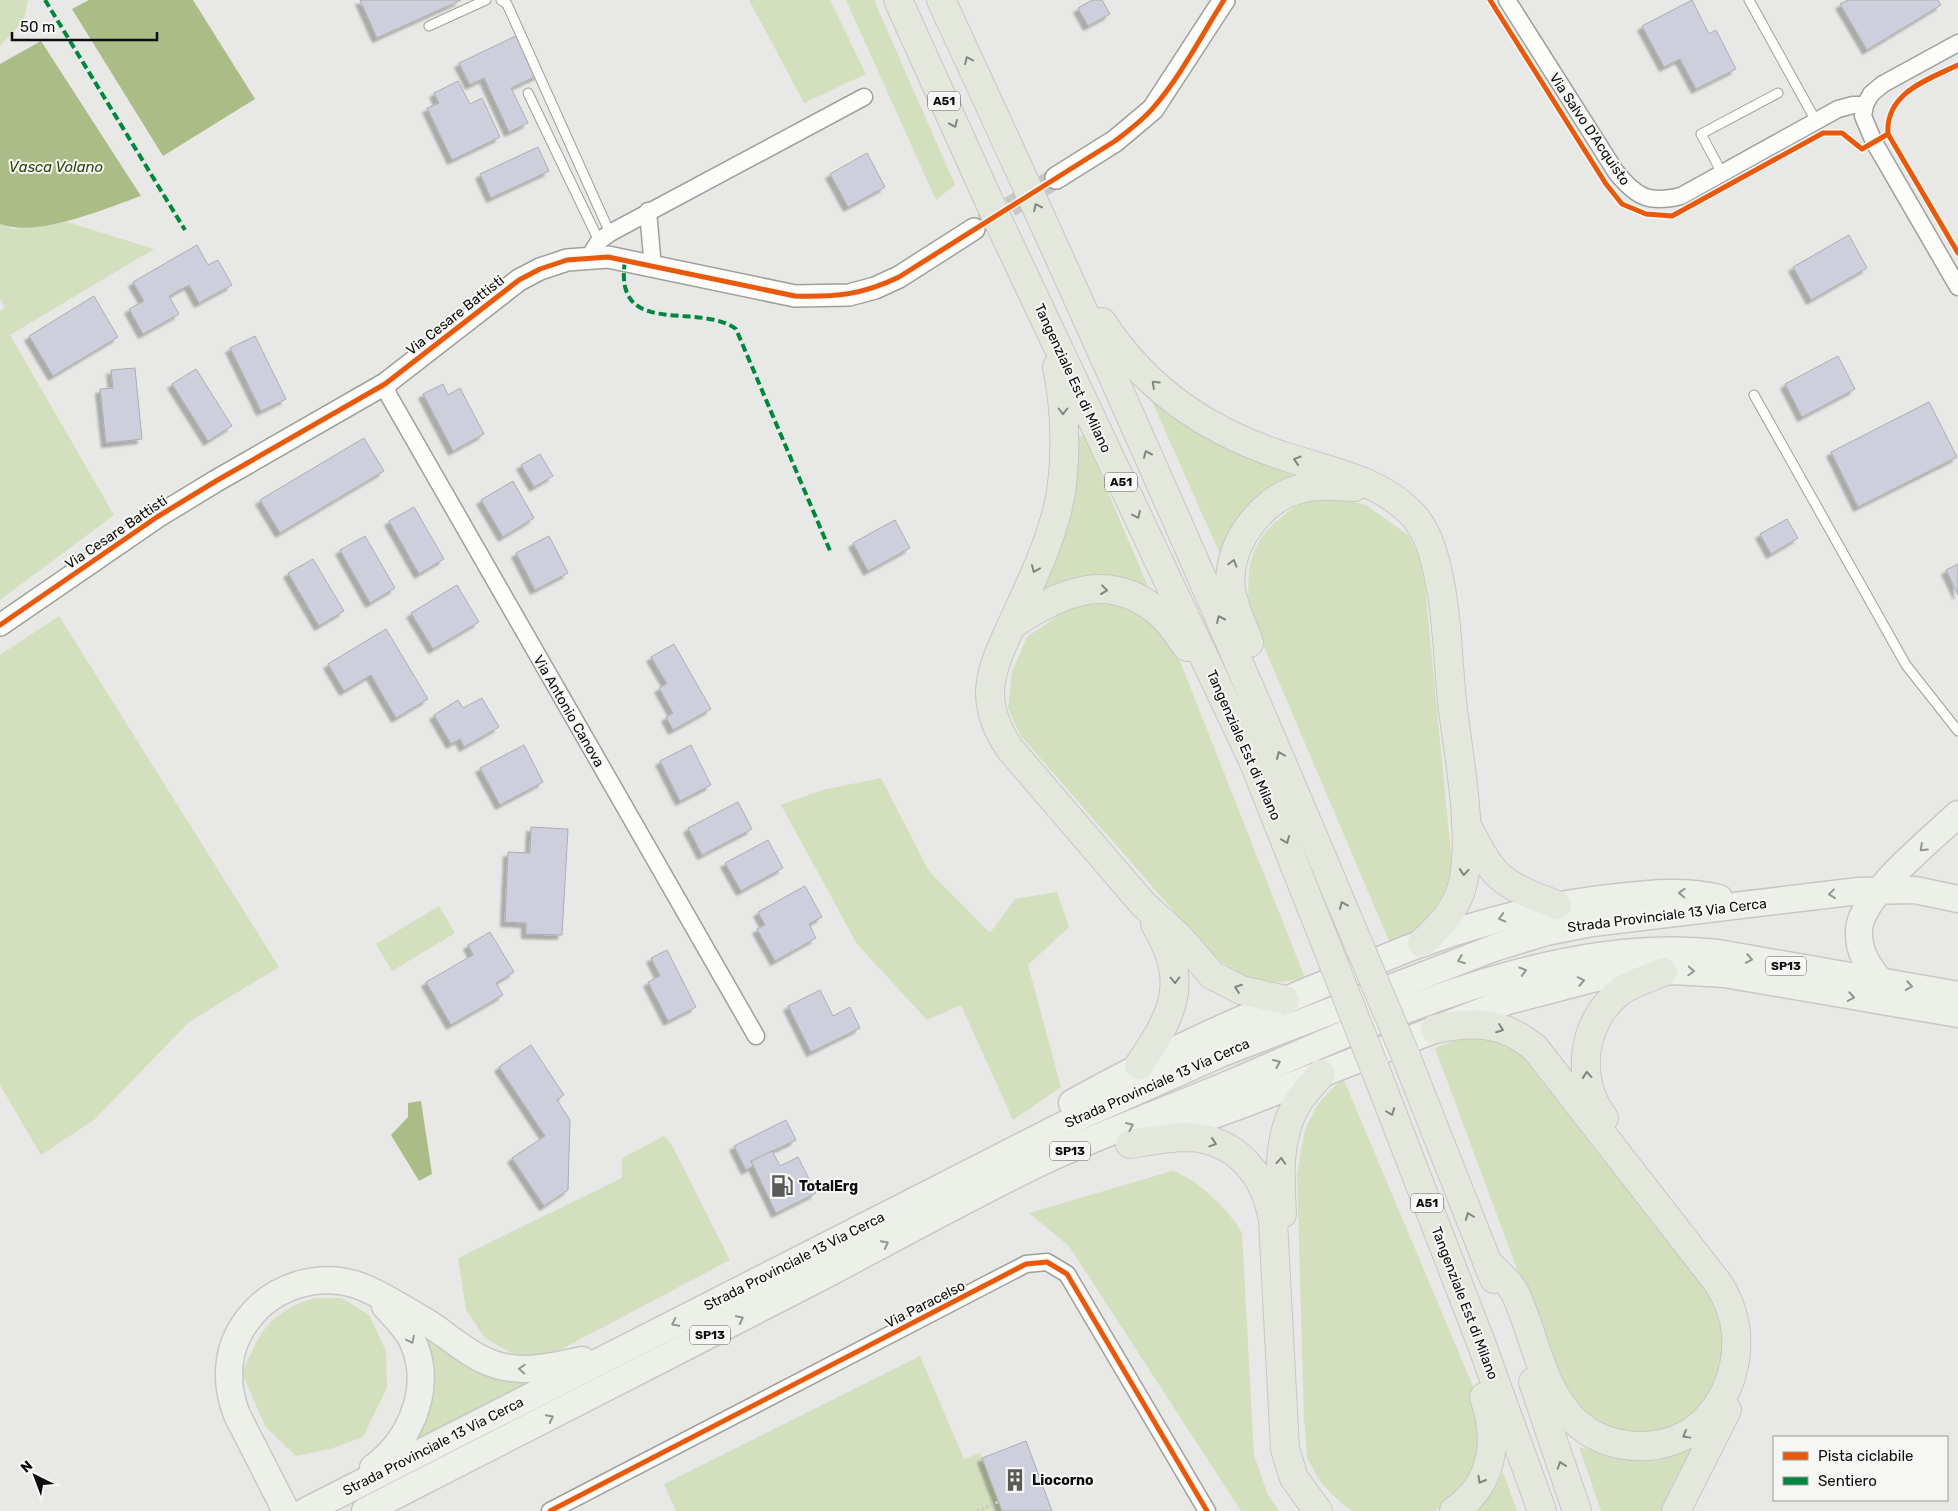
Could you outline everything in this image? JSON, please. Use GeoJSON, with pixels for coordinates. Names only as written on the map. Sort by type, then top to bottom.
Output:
{"type":"FeatureCollection","features":[{"type":"Feature","properties":{"kind":"highway","name":"Tangenziale Est di Milano"},"geometry":{"type":"LineString","coordinates":[[898,0],[989,202],[1254,763],[1480,1340],[1542,1511]]}},
{"type":"Feature","properties":{"kind":"highway","name":"Tangenziale Est di Milano"},"geometry":{"type":"LineString","coordinates":[[941,0],[1057,251],[1268,728],[1404,1054],[1487,1262],[1531,1375],[1577,1511]]}},
{"type":"Feature","properties":{"kind":"highway"},"geometry":{"type":"LineString","coordinates":[[989,202],[1055,358],[1063,396],[1062,478],[1056,514],[1012,625],[1000,647],[991,679],[990,706],[995,724],[1010,749],[1143,904],[1179,937],[1219,980],[1241,990],[1285,1000]]}},
{"type":"Feature","properties":{"kind":"highway"},"geometry":{"type":"LineString","coordinates":[[1057,251],[1122,351],[1157,387],[1187,411],[1205,423],[1247,444],[1333,471],[1375,489],[1408,510],[1426,534],[1440,583],[1465,823],[1464,868],[1459,894],[1445,922],[1422,943]]}},
{"type":"Feature","properties":{"kind":"highway"},"geometry":{"type":"LineString","coordinates":[[1268,728],[1269,692],[1231,588],[1230,571],[1240,542],[1258,515],[1283,496],[1299,489],[1323,485],[1375,489]]}},
{"type":"Feature","properties":{"kind":"highway"},"geometry":{"type":"LineString","coordinates":[[1012,625],[1054,599],[1080,590],[1097,589],[1134,596],[1165,617],[1191,653],[1214,699],[1254,763]]}},
{"type":"Feature","properties":{"kind":"highway"},"geometry":{"type":"LineString","coordinates":[[1465,823],[1488,865],[1505,883],[1557,905]]}},
{"type":"Feature","properties":{"kind":"highway"},"geometry":{"type":"LineString","coordinates":[[1140,1065],[1166,1021],[1173,997],[1175,980],[1168,945],[1143,904]]}},
{"type":"Feature","properties":{"kind":"highway"},"geometry":{"type":"LineString","coordinates":[[1663,972],[1628,987],[1606,1005],[1596,1020],[1589,1038],[1586,1066],[1590,1095],[1601,1114],[1726,1276],[1736,1291],[1745,1315],[1749,1343],[1744,1374],[1676,1511]]}},
{"type":"Feature","properties":{"kind":"highway"},"geometry":{"type":"LineString","coordinates":[[1435,1028],[1469,1023],[1487,1025],[1523,1039],[1534,1048],[1718,1283],[1732,1309],[1737,1338],[1734,1369],[1720,1402],[1709,1417],[1692,1432],[1666,1443],[1645,1446],[1618,1444],[1588,1432],[1570,1418],[1555,1398],[1514,1291],[1487,1262]]}},
{"type":"Feature","properties":{"kind":"highway"},"geometry":{"type":"LineString","coordinates":[[1321,1074],[1293,1112],[1284,1140],[1280,1180],[1295,1448],[1310,1484],[1336,1511]]}},
{"type":"Feature","properties":{"kind":"highway"},"geometry":{"type":"LineString","coordinates":[[1130,1144],[1184,1137],[1218,1144],[1238,1155],[1262,1181],[1267,1193],[1273,1221],[1285,1450],[1294,1478],[1318,1511]]}},
{"type":"Feature","properties":{"kind":"highway"},"geometry":{"type":"LineString","coordinates":[[1454,1511],[1481,1482],[1491,1454],[1493,1425],[1478,1376],[1480,1340]]}},
{"type":"Feature","properties":{"kind":"main road"},"geometry":{"type":"LineString","coordinates":[[1881,982],[1864,959],[1859,939],[1862,915],[1880,889],[1958,814]]}},
{"type":"Feature","properties":{"kind":"main road","name":"Strada Provinciale 13 Via Cerca"},"geometry":{"type":"LineString","coordinates":[[306,1511],[952,1180],[1083,1115],[1220,1054],[1494,948],[1546,932],[1592,923],[1880,889],[1927,892],[1958,899]]}},
{"type":"Feature","properties":{"kind":"main road"},"geometry":{"type":"LineString","coordinates":[[952,1180],[1066,1106],[1140,1065],[1285,1000],[1422,943],[1478,925],[1557,905],[1668,892],[1698,894],[1747,904]]}},
{"type":"Feature","properties":{"kind":"main road","name":"Strada Provinciale 13 Via Cerca"},"geometry":{"type":"LineString","coordinates":[[365,1511],[506,1440],[1033,1166],[1427,1003],[1540,967],[1600,955],[1680,950],[1718,953],[1881,982],[1958,1000]]}},
{"type":"Feature","properties":{"kind":"main road"},"geometry":{"type":"LineString","coordinates":[[913,1229],[1040,1177],[1130,1144],[1192,1124],[1435,1028],[1508,1001],[1562,985],[1596,978],[1663,972],[1726,974],[1958,1000]]}},
{"type":"Feature","properties":{"kind":"main road"},"geometry":{"type":"LineString","coordinates":[[286,1511],[236,1415],[230,1391],[229,1368],[231,1355],[239,1333],[254,1311],[273,1296],[302,1283],[338,1281],[355,1284],[428,1324],[484,1360],[498,1366],[542,1369],[621,1350]]}},
{"type":"Feature","properties":{"kind":"main road"},"geometry":{"type":"LineString","coordinates":[[333,1497],[374,1468],[395,1448],[410,1424],[420,1389],[420,1365],[409,1335],[368,1290]]}},
{"type":"Feature","properties":{"kind":"main road"},"geometry":{"type":"LineString","coordinates":[[410,1511],[433,1491],[506,1440]]}},
{"type":"Feature","properties":{"kind":"street"},"geometry":{"type":"LineString","coordinates":[[1056,178],[1115,141],[1152,109],[1224,0]]}},
{"type":"Feature","properties":{"kind":"street","name":"Via Salvo D'Acquisto"},"geometry":{"type":"LineString","coordinates":[[1507,0],[1616,172],[1629,188],[1643,197],[1665,200],[1682,196],[1838,109],[1853,105],[1865,105]]}},
{"type":"Feature","properties":{"kind":"street"},"geometry":{"type":"LineString","coordinates":[[1958,43],[1883,84],[1871,94],[1865,105],[1864,116],[1867,130],[1958,287]]}},
{"type":"Feature","properties":{"kind":"street","name":"Via Cesare Battisti"},"geometry":{"type":"LineString","coordinates":[[0,625],[158,517],[385,384],[519,280],[599,244],[648,211],[864,97]]}},
{"type":"Feature","properties":{"kind":"street"},"geometry":{"type":"LineString","coordinates":[[648,211],[653,268]]}},
{"type":"Feature","properties":{"kind":"street","name":"Via Cesare Battisti"},"geometry":{"type":"LineString","coordinates":[[599,244],[608,257],[653,268],[795,296],[849,295],[875,288],[899,277],[974,229]]}},
{"type":"Feature","properties":{"kind":"street","name":"Via Antonio Canova"},"geometry":{"type":"LineString","coordinates":[[385,384],[394,405],[756,1036]]}},
{"type":"Feature","properties":{"kind":"street","name":"Via Paracelso"},"geometry":{"type":"LineString","coordinates":[[550,1511],[1026,1264],[1047,1262],[1067,1274],[1207,1511]]}},
{"type":"Feature","properties":{"kind":"lane"},"geometry":{"type":"LineString","coordinates":[[429,26],[486,0]]}},
{"type":"Feature","properties":{"kind":"lane"},"geometry":{"type":"LineString","coordinates":[[501,0],[507,4],[599,244]]}},
{"type":"Feature","properties":{"kind":"lane"},"geometry":{"type":"LineString","coordinates":[[1749,0],[1816,121]]}},
{"type":"Feature","properties":{"kind":"lane"},"geometry":{"type":"LineString","coordinates":[[528,93],[599,244]]}},
{"type":"Feature","properties":{"kind":"lane"},"geometry":{"type":"LineString","coordinates":[[1722,173],[1702,134],[1778,93]]}},
{"type":"Feature","properties":{"kind":"lane"},"geometry":{"type":"LineString","coordinates":[[1754,395],[1906,665],[1958,731]]}},
{"type":"Feature","properties":{"kind":"path"},"geometry":{"type":"LineString","coordinates":[[977,1511],[998,1502]]}},
{"type":"Feature","properties":{"kind":"shaded area"},"geometry":{"type":"Polygon","coordinates":[[[0,0],[28,0],[24,20],[0,46],[0,0]]]}},
{"type":"Feature","properties":{"kind":"shaded area"},"geometry":{"type":"Polygon","coordinates":[[[749,0],[830,0],[866,74],[804,103],[749,0]]]}},
{"type":"Feature","properties":{"kind":"shaded area"},"geometry":{"type":"Polygon","coordinates":[[[846,0],[874,0],[955,185],[936,200],[846,0]]]}},
{"type":"Feature","properties":{"kind":"shaded area"},"geometry":{"type":"Polygon","coordinates":[[[67,222],[154,249],[10,335],[114,515],[0,600],[0,311],[5,308],[0,299],[0,224],[13,229],[67,222]]]}},
{"type":"Feature","properties":{"kind":"shaded area"},"geometry":{"type":"Polygon","coordinates":[[[1150,397],[1234,448],[1299,478],[1231,530],[1219,552],[1150,397]]]}},
{"type":"Feature","properties":{"kind":"shaded area"},"geometry":{"type":"Polygon","coordinates":[[[1084,435],[1152,596],[1116,580],[1097,576],[1064,580],[1043,590],[1035,586],[1074,438],[1084,435]]]}},
{"type":"Feature","properties":{"kind":"shaded area"},"geometry":{"type":"Polygon","coordinates":[[[1308,499],[1342,499],[1366,505],[1408,535],[1423,565],[1452,865],[1446,900],[1420,929],[1390,943],[1250,614],[1249,575],[1257,545],[1276,521],[1308,499]]]}},
{"type":"Feature","properties":{"kind":"shaded area"},"geometry":{"type":"Polygon","coordinates":[[[1092,603],[1122,603],[1149,618],[1174,646],[1305,978],[1277,982],[1256,980],[1237,972],[1213,956],[1020,735],[1008,708],[1012,672],[1027,637],[1066,610],[1092,603]]]}},
{"type":"Feature","properties":{"kind":"shaded area"},"geometry":{"type":"Polygon","coordinates":[[[59,616],[279,967],[189,1022],[94,1120],[41,1155],[0,1085],[0,655],[59,616]]]}},
{"type":"Feature","properties":{"kind":"shaded area"},"geometry":{"type":"Polygon","coordinates":[[[881,778],[929,871],[990,933],[1015,899],[1057,892],[1069,927],[1028,965],[1061,1087],[1013,1120],[961,1005],[927,1020],[857,944],[781,805],[822,790],[881,778]]]}},
{"type":"Feature","properties":{"kind":"shaded area"},"geometry":{"type":"Polygon","coordinates":[[[439,906],[455,933],[392,971],[376,944],[439,906]]]}},
{"type":"Feature","properties":{"kind":"shaded area"},"geometry":{"type":"Polygon","coordinates":[[[1470,1035],[1503,1043],[1526,1059],[1543,1076],[1715,1298],[1729,1335],[1714,1397],[1677,1427],[1655,1433],[1630,1435],[1605,1425],[1588,1414],[1561,1388],[1435,1048],[1470,1035]]]}},
{"type":"Feature","properties":{"kind":"shaded area"},"geometry":{"type":"Polygon","coordinates":[[[1343,1078],[1475,1391],[1484,1428],[1474,1473],[1451,1501],[1435,1511],[1353,1511],[1341,1503],[1321,1483],[1307,1458],[1304,1418],[1297,1174],[1305,1130],[1314,1111],[1322,1099],[1343,1078]]]}},
{"type":"Feature","properties":{"kind":"shaded area"},"geometry":{"type":"Polygon","coordinates":[[[664,1136],[672,1145],[730,1260],[541,1360],[517,1356],[485,1338],[466,1310],[458,1258],[622,1178],[622,1158],[664,1136]]]}},
{"type":"Feature","properties":{"kind":"shaded area"},"geometry":{"type":"Polygon","coordinates":[[[1172,1171],[1192,1181],[1212,1196],[1230,1215],[1242,1233],[1254,1455],[1268,1495],[1279,1511],[1241,1511],[1069,1246],[1029,1213],[1172,1171]]]}},
{"type":"Feature","properties":{"kind":"shaded area"},"geometry":{"type":"Polygon","coordinates":[[[314,1298],[342,1298],[369,1315],[386,1351],[387,1388],[363,1437],[333,1448],[296,1456],[265,1426],[242,1373],[268,1325],[286,1310],[314,1298]]]}},
{"type":"Feature","properties":{"kind":"shaded area"},"geometry":{"type":"Polygon","coordinates":[[[422,1330],[536,1381],[406,1447],[422,1330]]]}},
{"type":"Feature","properties":{"kind":"shaded area"},"geometry":{"type":"Polygon","coordinates":[[[920,1356],[964,1459],[980,1453],[1002,1511],[676,1511],[664,1484],[920,1356]]]}},
{"type":"Feature","properties":{"kind":"shaded area"},"geometry":{"type":"Polygon","coordinates":[[[1579,1447],[1609,1454],[1636,1457],[1663,1455],[1693,1448],[1675,1478],[1661,1511],[1601,1511],[1579,1447]]]}},
{"type":"Feature","properties":{"kind":"shaded area"},"geometry":{"type":"Polygon","coordinates":[[[1503,1472],[1517,1511],[1473,1511],[1496,1486],[1503,1472]]]}},
{"type":"Feature","properties":{"kind":"water"},"geometry":{"type":"Polygon","coordinates":[[[89,0],[193,0],[255,99],[163,156],[72,9],[89,0]]]}},
{"type":"Feature","properties":{"kind":"water","name":"Vasca Volano"},"geometry":{"type":"Polygon","coordinates":[[[41,41],[141,196],[51,225],[15,227],[0,224],[0,64],[41,41]]]}},
{"type":"Feature","properties":{"kind":"water"},"geometry":{"type":"Polygon","coordinates":[[[421,1101],[432,1174],[419,1181],[391,1135],[408,1117],[408,1103],[421,1101]]]}},
{"type":"Feature","properties":{"kind":"building"},"geometry":{"type":"Polygon","coordinates":[[[360,0],[461,0],[377,38],[360,0]]]}},
{"type":"Feature","properties":{"kind":"building"},"geometry":{"type":"Polygon","coordinates":[[[1092,0],[1102,0],[1110,14],[1088,26],[1078,8],[1092,0]]]}},
{"type":"Feature","properties":{"kind":"building"},"geometry":{"type":"Polygon","coordinates":[[[1692,0],[1709,34],[1716,30],[1736,69],[1696,89],[1680,59],[1664,67],[1642,26],[1692,0]]]}},
{"type":"Feature","properties":{"kind":"building"},"geometry":{"type":"Polygon","coordinates":[[[1848,0],[1938,0],[1941,5],[1867,50],[1840,4],[1848,0]]]}},
{"type":"Feature","properties":{"kind":"building"},"geometry":{"type":"Polygon","coordinates":[[[520,34],[539,75],[511,88],[528,123],[509,132],[484,78],[470,85],[459,63],[520,34]]]}},
{"type":"Feature","properties":{"kind":"building"},"geometry":{"type":"Polygon","coordinates":[[[458,81],[470,104],[482,98],[500,137],[452,160],[427,108],[439,103],[434,93],[458,81]]]}},
{"type":"Feature","properties":{"kind":"building"},"geometry":{"type":"Polygon","coordinates":[[[538,147],[549,171],[491,198],[480,174],[538,147]]]}},
{"type":"Feature","properties":{"kind":"building"},"geometry":{"type":"Polygon","coordinates":[[[867,153],[885,187],[848,207],[830,174],[867,153]]]}},
{"type":"Feature","properties":{"kind":"building"},"geometry":{"type":"Polygon","coordinates":[[[1849,235],[1867,268],[1811,300],[1793,267],[1849,235]]]}},
{"type":"Feature","properties":{"kind":"building"},"geometry":{"type":"Polygon","coordinates":[[[197,245],[208,265],[218,260],[232,285],[199,303],[189,285],[169,296],[179,314],[143,334],[129,309],[144,301],[133,282],[197,245]]]}},
{"type":"Feature","properties":{"kind":"building"},"geometry":{"type":"Polygon","coordinates":[[[94,296],[118,337],[53,376],[29,336],[94,296]]]}},
{"type":"Feature","properties":{"kind":"building"},"geometry":{"type":"Polygon","coordinates":[[[255,336],[286,399],[261,411],[230,348],[255,336]]]}},
{"type":"Feature","properties":{"kind":"building"},"geometry":{"type":"Polygon","coordinates":[[[1838,356],[1855,389],[1802,417],[1785,384],[1838,356]]]}},
{"type":"Feature","properties":{"kind":"building"},"geometry":{"type":"Polygon","coordinates":[[[135,368],[142,439],[106,443],[100,389],[113,388],[111,370],[135,368]]]}},
{"type":"Feature","properties":{"kind":"building"},"geometry":{"type":"Polygon","coordinates":[[[196,369],[232,426],[208,441],[172,384],[196,369]]]}},
{"type":"Feature","properties":{"kind":"building"},"geometry":{"type":"Polygon","coordinates":[[[443,384],[448,395],[460,388],[484,434],[453,451],[423,394],[443,384]]]}},
{"type":"Feature","properties":{"kind":"building"},"geometry":{"type":"Polygon","coordinates":[[[1929,402],[1957,457],[1858,507],[1831,452],[1929,402]]]}},
{"type":"Feature","properties":{"kind":"building"},"geometry":{"type":"Polygon","coordinates":[[[364,438],[384,471],[280,533],[260,500],[364,438]]]}},
{"type":"Feature","properties":{"kind":"building"},"geometry":{"type":"Polygon","coordinates":[[[540,454],[553,476],[534,487],[521,465],[540,454]]]}},
{"type":"Feature","properties":{"kind":"building"},"geometry":{"type":"Polygon","coordinates":[[[513,481],[534,518],[503,537],[481,500],[513,481]]]}},
{"type":"Feature","properties":{"kind":"building"},"geometry":{"type":"Polygon","coordinates":[[[414,507],[444,559],[419,574],[389,521],[414,507]]]}},
{"type":"Feature","properties":{"kind":"building"},"geometry":{"type":"Polygon","coordinates":[[[1787,519],[1798,538],[1771,554],[1760,534],[1787,519]]]}},
{"type":"Feature","properties":{"kind":"building"},"geometry":{"type":"Polygon","coordinates":[[[895,520],[910,548],[868,571],[853,543],[895,520]]]}},
{"type":"Feature","properties":{"kind":"building"},"geometry":{"type":"Polygon","coordinates":[[[365,536],[395,588],[370,603],[340,550],[365,536]]]}},
{"type":"Feature","properties":{"kind":"building"},"geometry":{"type":"Polygon","coordinates":[[[549,536],[568,573],[535,590],[516,553],[549,536]]]}},
{"type":"Feature","properties":{"kind":"building"},"geometry":{"type":"Polygon","coordinates":[[[313,559],[344,611],[319,626],[288,573],[313,559]]]}},
{"type":"Feature","properties":{"kind":"building"},"geometry":{"type":"Polygon","coordinates":[[[1958,564],[1958,595],[1946,570],[1958,564]]]}},
{"type":"Feature","properties":{"kind":"building"},"geometry":{"type":"Polygon","coordinates":[[[457,585],[479,622],[433,649],[411,613],[457,585]]]}},
{"type":"Feature","properties":{"kind":"building"},"geometry":{"type":"Polygon","coordinates":[[[386,629],[428,699],[396,718],[371,675],[344,691],[328,664],[386,629]]]}},
{"type":"Feature","properties":{"kind":"building"},"geometry":{"type":"Polygon","coordinates":[[[674,644],[711,709],[673,730],[666,717],[673,713],[659,688],[667,684],[651,657],[674,644]]]}},
{"type":"Feature","properties":{"kind":"building"},"geometry":{"type":"Polygon","coordinates":[[[482,698],[499,727],[464,747],[460,739],[451,744],[434,715],[458,700],[463,708],[482,698]]]}},
{"type":"Feature","properties":{"kind":"building"},"geometry":{"type":"Polygon","coordinates":[[[524,745],[543,782],[500,805],[480,768],[524,745]]]}},
{"type":"Feature","properties":{"kind":"building"},"geometry":{"type":"Polygon","coordinates":[[[691,745],[711,785],[680,801],[660,761],[691,745]]]}},
{"type":"Feature","properties":{"kind":"building"},"geometry":{"type":"Polygon","coordinates":[[[738,802],[752,829],[702,855],[688,828],[738,802]]]}},
{"type":"Feature","properties":{"kind":"building"},"geometry":{"type":"Polygon","coordinates":[[[531,827],[568,829],[562,935],[526,934],[526,923],[505,922],[508,852],[530,853],[531,827]]]}},
{"type":"Feature","properties":{"kind":"building"},"geometry":{"type":"Polygon","coordinates":[[[768,840],[783,868],[741,891],[725,863],[768,840]]]}},
{"type":"Feature","properties":{"kind":"building"},"geometry":{"type":"Polygon","coordinates":[[[805,886],[822,917],[809,924],[816,938],[775,961],[757,929],[765,925],[758,912],[805,886]]]}},
{"type":"Feature","properties":{"kind":"building"},"geometry":{"type":"Polygon","coordinates":[[[490,932],[514,972],[496,983],[503,995],[451,1025],[426,982],[473,955],[468,945],[490,932]]]}},
{"type":"Feature","properties":{"kind":"building"},"geometry":{"type":"Polygon","coordinates":[[[667,950],[696,1007],[668,1021],[648,982],[660,976],[651,958],[667,950]]]}},
{"type":"Feature","properties":{"kind":"building"},"geometry":{"type":"Polygon","coordinates":[[[820,990],[833,1016],[850,1007],[860,1028],[811,1052],[788,1006],[820,990]]]}},
{"type":"Feature","properties":{"kind":"building"},"geometry":{"type":"Polygon","coordinates":[[[531,1045],[564,1095],[557,1100],[570,1120],[568,1190],[544,1206],[512,1158],[545,1136],[499,1067],[531,1045]]]}},
{"type":"Feature","properties":{"kind":"building"},"geometry":{"type":"Polygon","coordinates":[[[786,1120],[796,1140],[751,1161],[753,1166],[746,1170],[734,1146],[786,1120]]]}},
{"type":"Feature","properties":{"kind":"building"},"geometry":{"type":"Polygon","coordinates":[[[772,1151],[780,1166],[798,1157],[816,1193],[776,1213],[751,1161],[772,1151]]]}},
{"type":"Feature","properties":{"kind":"building","name":"Liocorno"},"geometry":{"type":"Polygon","coordinates":[[[1026,1441],[1052,1511],[1002,1511],[982,1458],[1026,1441]]]}},
{"type":"Feature","properties":{"kind":"tunnel"},"geometry":{"type":"LineString","coordinates":[[983,224],[1056,178]]}},
{"type":"Feature","properties":{"kind":"marked path"},"geometry":{"type":"LineString","coordinates":[[45,0],[185,230]]}},
{"type":"Feature","properties":{"kind":"marked path"},"geometry":{"type":"LineString","coordinates":[[625,261],[625,285],[632,301],[645,310],[720,321],[736,329],[831,553]]}},
{"type":"Feature","properties":{"kind":"cycle path"},"geometry":{"type":"LineString","coordinates":[[0,625],[157,517],[385,384],[519,280],[540,269],[567,260],[608,257],[795,296],[848,294],[873,288],[899,277],[1115,141],[1140,122],[1173,83],[1224,0]]}},
{"type":"Feature","properties":{"kind":"cycle path"},"geometry":{"type":"LineString","coordinates":[[1490,0],[1606,184],[1622,204],[1646,214],[1672,216],[1823,133],[1842,133],[1862,149],[1888,134],[1889,120],[1893,108],[1910,90],[1958,65]]}},
{"type":"Feature","properties":{"kind":"cycle path"},"geometry":{"type":"LineString","coordinates":[[1888,134],[1958,253]]}},
{"type":"Feature","properties":{"kind":"cycle path"},"geometry":{"type":"LineString","coordinates":[[550,1511],[1026,1264],[1047,1262],[1067,1274],[1207,1511]]}},
{"type":"Feature","properties":{"kind":"place","name":"TotalErg"},"geometry":{"type":"Point","coordinates":[782,1186]}},
{"type":"Feature","properties":{"kind":"place","name":"Liocorno"},"geometry":{"type":"Point","coordinates":[1015,1480]}}]}
